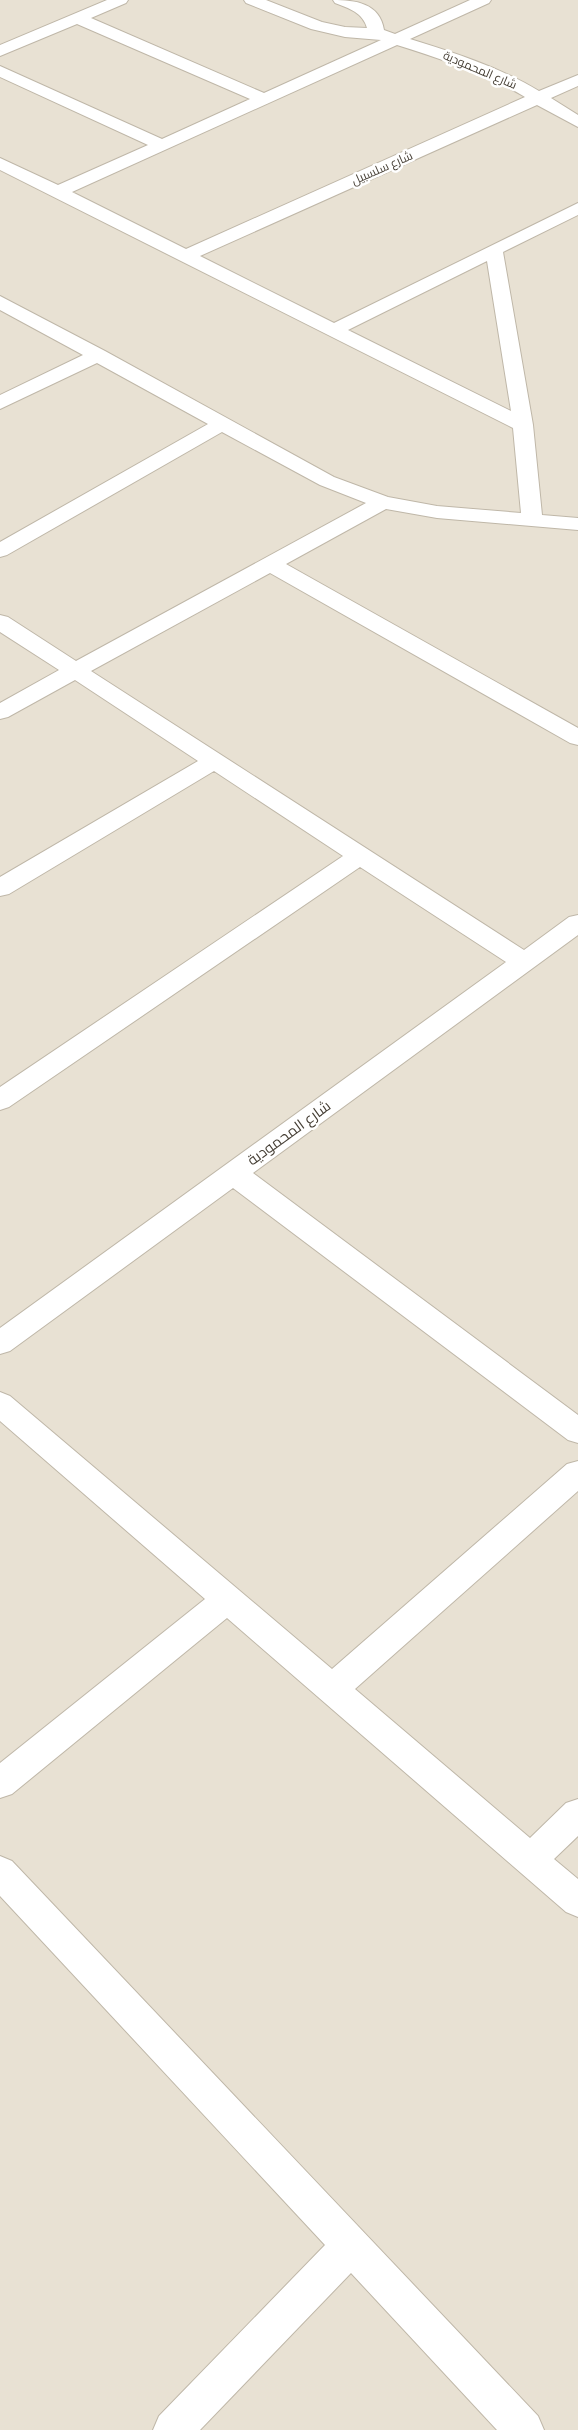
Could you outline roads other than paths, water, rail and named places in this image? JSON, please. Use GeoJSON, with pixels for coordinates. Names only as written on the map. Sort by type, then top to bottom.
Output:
{"type":"FeatureCollection","features":[{"type":"Feature","properties":{"kind":"street"},"geometry":{"type":"LineString","coordinates":[[0,51],[120,0]]}},
{"type":"Feature","properties":{"kind":"street","name":"شارع المحمودية"},"geometry":{"type":"LineString","coordinates":[[252,0],[330,30],[376,33],[486,71],[539,97],[578,122]]}},
{"type":"Feature","properties":{"kind":"street"},"geometry":{"type":"LineString","coordinates":[[341,0],[357,7],[370,16],[374,22],[376,33]]}},
{"type":"Feature","properties":{"kind":"street"},"geometry":{"type":"LineString","coordinates":[[58,192],[483,0]]}},
{"type":"Feature","properties":{"kind":"street"},"geometry":{"type":"LineString","coordinates":[[77,18],[264,99]]}},
{"type":"Feature","properties":{"kind":"street"},"geometry":{"type":"LineString","coordinates":[[0,71],[161,145]]}},
{"type":"Feature","properties":{"kind":"street","name":"شارع سلسبيل"},"geometry":{"type":"LineString","coordinates":[[186,256],[578,80]]}},
{"type":"Feature","properties":{"kind":"street"},"geometry":{"type":"LineString","coordinates":[[0,163],[523,425]]}},
{"type":"Feature","properties":{"kind":"street"},"geometry":{"type":"LineString","coordinates":[[334,330],[578,208]]}},
{"type":"Feature","properties":{"kind":"street"},"geometry":{"type":"LineString","coordinates":[[494,250],[523,425],[532,520]]}},
{"type":"Feature","properties":{"kind":"street"},"geometry":{"type":"LineString","coordinates":[[0,302],[327,480],[383,502],[437,512],[578,524]]}},
{"type":"Feature","properties":{"kind":"street"},"geometry":{"type":"LineString","coordinates":[[0,403],[98,355]]}},
{"type":"Feature","properties":{"kind":"street"},"geometry":{"type":"LineString","coordinates":[[0,551],[223,424]]}},
{"type":"Feature","properties":{"kind":"street"},"geometry":{"type":"LineString","coordinates":[[0,712],[383,502]]}},
{"type":"Feature","properties":{"kind":"street"},"geometry":{"type":"LineString","coordinates":[[270,564],[578,738]]}},
{"type":"Feature","properties":{"kind":"street"},"geometry":{"type":"LineString","coordinates":[[0,622],[524,962]]}},
{"type":"Feature","properties":{"kind":"street"},"geometry":{"type":"LineString","coordinates":[[0,888],[214,761]]}},
{"type":"Feature","properties":{"kind":"street"},"geometry":{"type":"LineString","coordinates":[[0,1100],[360,856]]}},
{"type":"Feature","properties":{"kind":"street","name":"شارع المحمودية"},"geometry":{"type":"LineString","coordinates":[[0,1343],[578,923]]}},
{"type":"Feature","properties":{"kind":"street"},"geometry":{"type":"LineString","coordinates":[[234,1173],[578,1431]]}},
{"type":"Feature","properties":{"kind":"street"},"geometry":{"type":"LineString","coordinates":[[0,1404],[578,1901]]}},
{"type":"Feature","properties":{"kind":"street"},"geometry":{"type":"LineString","coordinates":[[331,1690],[578,1473]]}},
{"type":"Feature","properties":{"kind":"street"},"geometry":{"type":"LineString","coordinates":[[0,1783],[227,1600]]}},
{"type":"Feature","properties":{"kind":"street"},"geometry":{"type":"LineString","coordinates":[[530,1860],[578,1814]]}},
{"type":"Feature","properties":{"kind":"street"},"geometry":{"type":"LineString","coordinates":[[0,1872],[524,2430]]}},
{"type":"Feature","properties":{"kind":"street"},"geometry":{"type":"LineString","coordinates":[[173,2430],[350,2246]]}}]}
